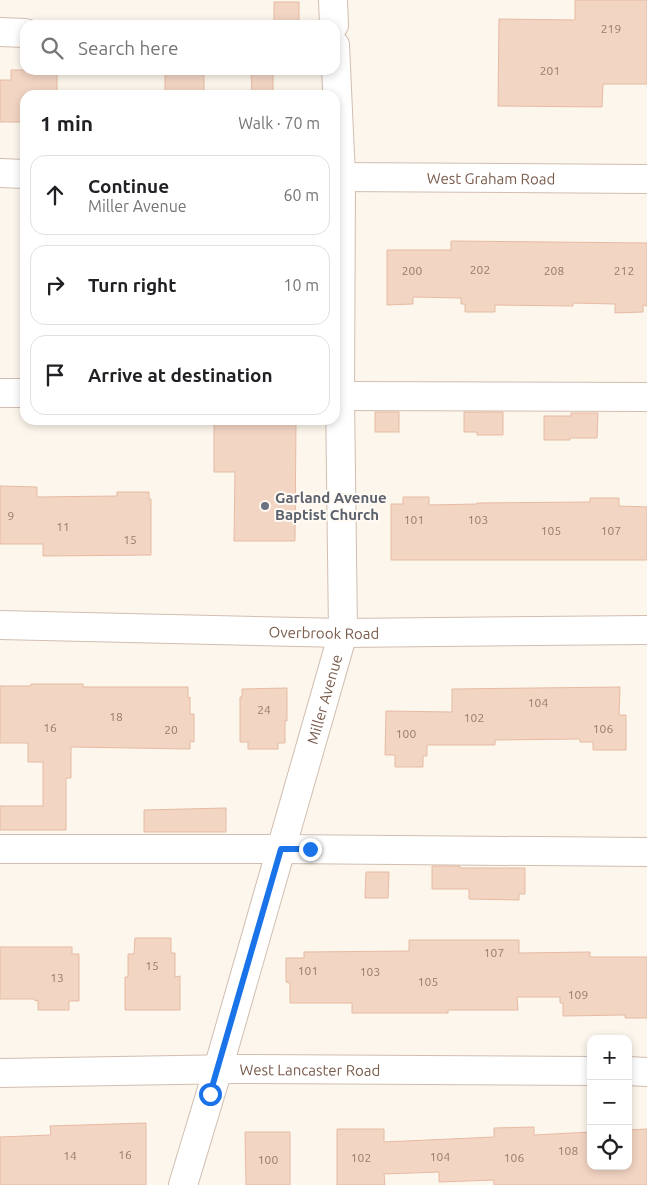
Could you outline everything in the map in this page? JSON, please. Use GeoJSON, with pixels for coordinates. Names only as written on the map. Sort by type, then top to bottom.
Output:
{"type":"FeatureCollection","features":[{"type":"Feature","properties":{"kind":"street"},"geometry":{"type":"LineString","coordinates":[[333,0],[334,20]]}},
{"type":"Feature","properties":{"kind":"street"},"geometry":{"type":"LineString","coordinates":[[0,32],[20,33]]}},
{"type":"Feature","properties":{"kind":"street","name":"Miller Avenue"},"geometry":{"type":"LineString","coordinates":[[336,75],[336,90]]}},
{"type":"Feature","properties":{"kind":"street"},"geometry":{"type":"LineString","coordinates":[[0,174],[20,174]]}},
{"type":"Feature","properties":{"kind":"street","name":"West Graham Road"},"geometry":{"type":"LineString","coordinates":[[340,177],[647,179]]}},
{"type":"Feature","properties":{"kind":"street"},"geometry":{"type":"LineString","coordinates":[[0,393],[20,393]]}},
{"type":"Feature","properties":{"kind":"street"},"geometry":{"type":"LineString","coordinates":[[340,396],[647,397]]}},
{"type":"Feature","properties":{"kind":"street","name":"Miller Avenue"},"geometry":{"type":"LineString","coordinates":[[183,1185],[343,633],[339,425]]}},
{"type":"Feature","properties":{"kind":"street","name":"Overbrook Road"},"geometry":{"type":"LineString","coordinates":[[0,625],[343,633],[647,630]]}},
{"type":"Feature","properties":{"kind":"street"},"geometry":{"type":"LineString","coordinates":[[0,849],[647,852]]}},
{"type":"Feature","properties":{"kind":"street","name":"West Lancaster Road"},"geometry":{"type":"LineString","coordinates":[[0,1073],[218,1069],[587,1071]]}},
{"type":"Feature","properties":{"kind":"street"},"geometry":{"type":"LineString","coordinates":[[632,1072],[647,1072]]}},
{"type":"Feature","properties":{"kind":"building"},"geometry":{"type":"Polygon","coordinates":[[[575,0],[647,0],[647,84],[603,84],[602,107],[498,106],[499,19],[575,20],[575,0]]]}},
{"type":"Feature","properties":{"kind":"building"},"geometry":{"type":"Polygon","coordinates":[[[274,2],[299,2],[299,20],[274,20],[274,2]]]}},
{"type":"Feature","properties":{"kind":"building"},"geometry":{"type":"Polygon","coordinates":[[[11,70],[20,70],[20,75],[57,75],[57,90],[20,90],[20,122],[0,122],[0,80],[11,80],[11,70]]]}},
{"type":"Feature","properties":{"kind":"building"},"geometry":{"type":"Polygon","coordinates":[[[165,75],[204,75],[204,90],[165,90],[165,75]]]}},
{"type":"Feature","properties":{"kind":"building"},"geometry":{"type":"Polygon","coordinates":[[[251,75],[273,75],[273,90],[252,90],[251,75]]]}},
{"type":"Feature","properties":{"kind":"building"},"geometry":{"type":"Polygon","coordinates":[[[451,241],[647,243],[647,306],[643,305],[643,312],[615,313],[615,304],[573,303],[573,306],[495,305],[495,312],[465,312],[465,304],[461,304],[461,298],[413,297],[413,304],[387,305],[387,250],[451,250],[451,241]]]}},
{"type":"Feature","properties":{"kind":"building"},"geometry":{"type":"Polygon","coordinates":[[[375,412],[399,412],[399,432],[375,432],[375,412]]]}},
{"type":"Feature","properties":{"kind":"building"},"geometry":{"type":"Polygon","coordinates":[[[464,412],[503,412],[503,435],[477,435],[477,432],[464,432],[464,412]]]}},
{"type":"Feature","properties":{"kind":"building"},"geometry":{"type":"Polygon","coordinates":[[[571,413],[598,413],[597,438],[544,440],[544,416],[571,416],[571,413]]]}},
{"type":"Feature","properties":{"kind":"building","name":"Garland Avenue Baptist Church"},"geometry":{"type":"Polygon","coordinates":[[[214,425],[296,425],[295,541],[234,541],[235,472],[214,472],[214,425]]]}},
{"type":"Feature","properties":{"kind":"building"},"geometry":{"type":"Polygon","coordinates":[[[0,486],[37,487],[37,497],[117,496],[117,492],[149,492],[149,499],[151,499],[151,555],[43,556],[43,544],[0,544],[0,486]]]}},
{"type":"Feature","properties":{"kind":"building"},"geometry":{"type":"Polygon","coordinates":[[[403,497],[429,497],[429,505],[590,502],[590,498],[619,498],[619,506],[647,507],[647,560],[391,560],[391,504],[403,504],[403,497]]]}},
{"type":"Feature","properties":{"kind":"building"},"geometry":{"type":"Polygon","coordinates":[[[31,684],[83,684],[83,687],[188,687],[190,714],[194,714],[194,742],[190,741],[190,749],[71,747],[71,778],[66,778],[66,830],[0,830],[0,806],[43,806],[43,762],[28,762],[28,743],[0,743],[0,686],[31,686],[31,684]]]}},
{"type":"Feature","properties":{"kind":"building"},"geometry":{"type":"Polygon","coordinates":[[[620,687],[619,715],[626,715],[626,750],[593,750],[593,742],[580,742],[580,739],[495,740],[495,745],[427,745],[427,756],[423,756],[423,767],[395,767],[395,755],[385,755],[386,711],[452,712],[452,689],[620,687]]]}},
{"type":"Feature","properties":{"kind":"building"},"geometry":{"type":"Polygon","coordinates":[[[287,688],[285,743],[278,743],[278,749],[248,749],[248,742],[240,742],[240,697],[242,697],[242,689],[287,688]]]}},
{"type":"Feature","properties":{"kind":"building"},"geometry":{"type":"Polygon","coordinates":[[[226,808],[226,832],[144,832],[144,810],[226,808]]]}},
{"type":"Feature","properties":{"kind":"building"},"geometry":{"type":"Polygon","coordinates":[[[432,866],[525,868],[525,894],[519,894],[519,900],[469,899],[469,889],[432,889],[432,866]]]}},
{"type":"Feature","properties":{"kind":"building"},"geometry":{"type":"Polygon","coordinates":[[[366,872],[389,872],[388,898],[365,898],[366,872]]]}},
{"type":"Feature","properties":{"kind":"building"},"geometry":{"type":"Polygon","coordinates":[[[135,938],[171,938],[171,953],[175,953],[175,977],[180,976],[180,1010],[125,1010],[125,977],[128,977],[128,954],[134,954],[135,938]]]}},
{"type":"Feature","properties":{"kind":"building"},"geometry":{"type":"Polygon","coordinates":[[[409,940],[519,940],[519,953],[590,952],[590,957],[647,957],[647,1018],[625,1018],[625,1015],[563,1016],[563,1003],[560,1003],[560,997],[517,997],[518,1010],[448,1010],[448,1013],[352,1013],[352,1003],[290,1003],[290,983],[286,982],[286,958],[304,958],[304,952],[409,951],[409,940]]]}},
{"type":"Feature","properties":{"kind":"building"},"geometry":{"type":"Polygon","coordinates":[[[0,947],[72,947],[72,954],[79,954],[79,1001],[69,1001],[69,1010],[38,1010],[38,1000],[35,1001],[35,999],[0,999],[0,947]]]}},
{"type":"Feature","properties":{"kind":"building"},"geometry":{"type":"Polygon","coordinates":[[[146,1123],[146,1185],[0,1185],[0,1137],[51,1135],[50,1126],[146,1123]]]}},
{"type":"Feature","properties":{"kind":"building"},"geometry":{"type":"Polygon","coordinates":[[[534,1127],[534,1135],[587,1132],[587,1170],[632,1170],[632,1130],[647,1129],[647,1185],[494,1185],[494,1180],[439,1182],[439,1172],[384,1174],[385,1185],[337,1185],[337,1129],[384,1129],[384,1142],[494,1137],[494,1128],[534,1127]]]}},
{"type":"Feature","properties":{"kind":"building"},"geometry":{"type":"Polygon","coordinates":[[[245,1132],[290,1132],[290,1185],[246,1185],[245,1132]]]}},
{"type":"Feature","properties":{"kind":"place","name":"Garland Avenue Baptist Church"},"geometry":{"type":"Point","coordinates":[265,506]}},
{"type":"Feature","properties":{"kind":"route"},"geometry":{"type":"LineString","coordinates":[[210,1094],[281,849],[310,849]]}}]}
